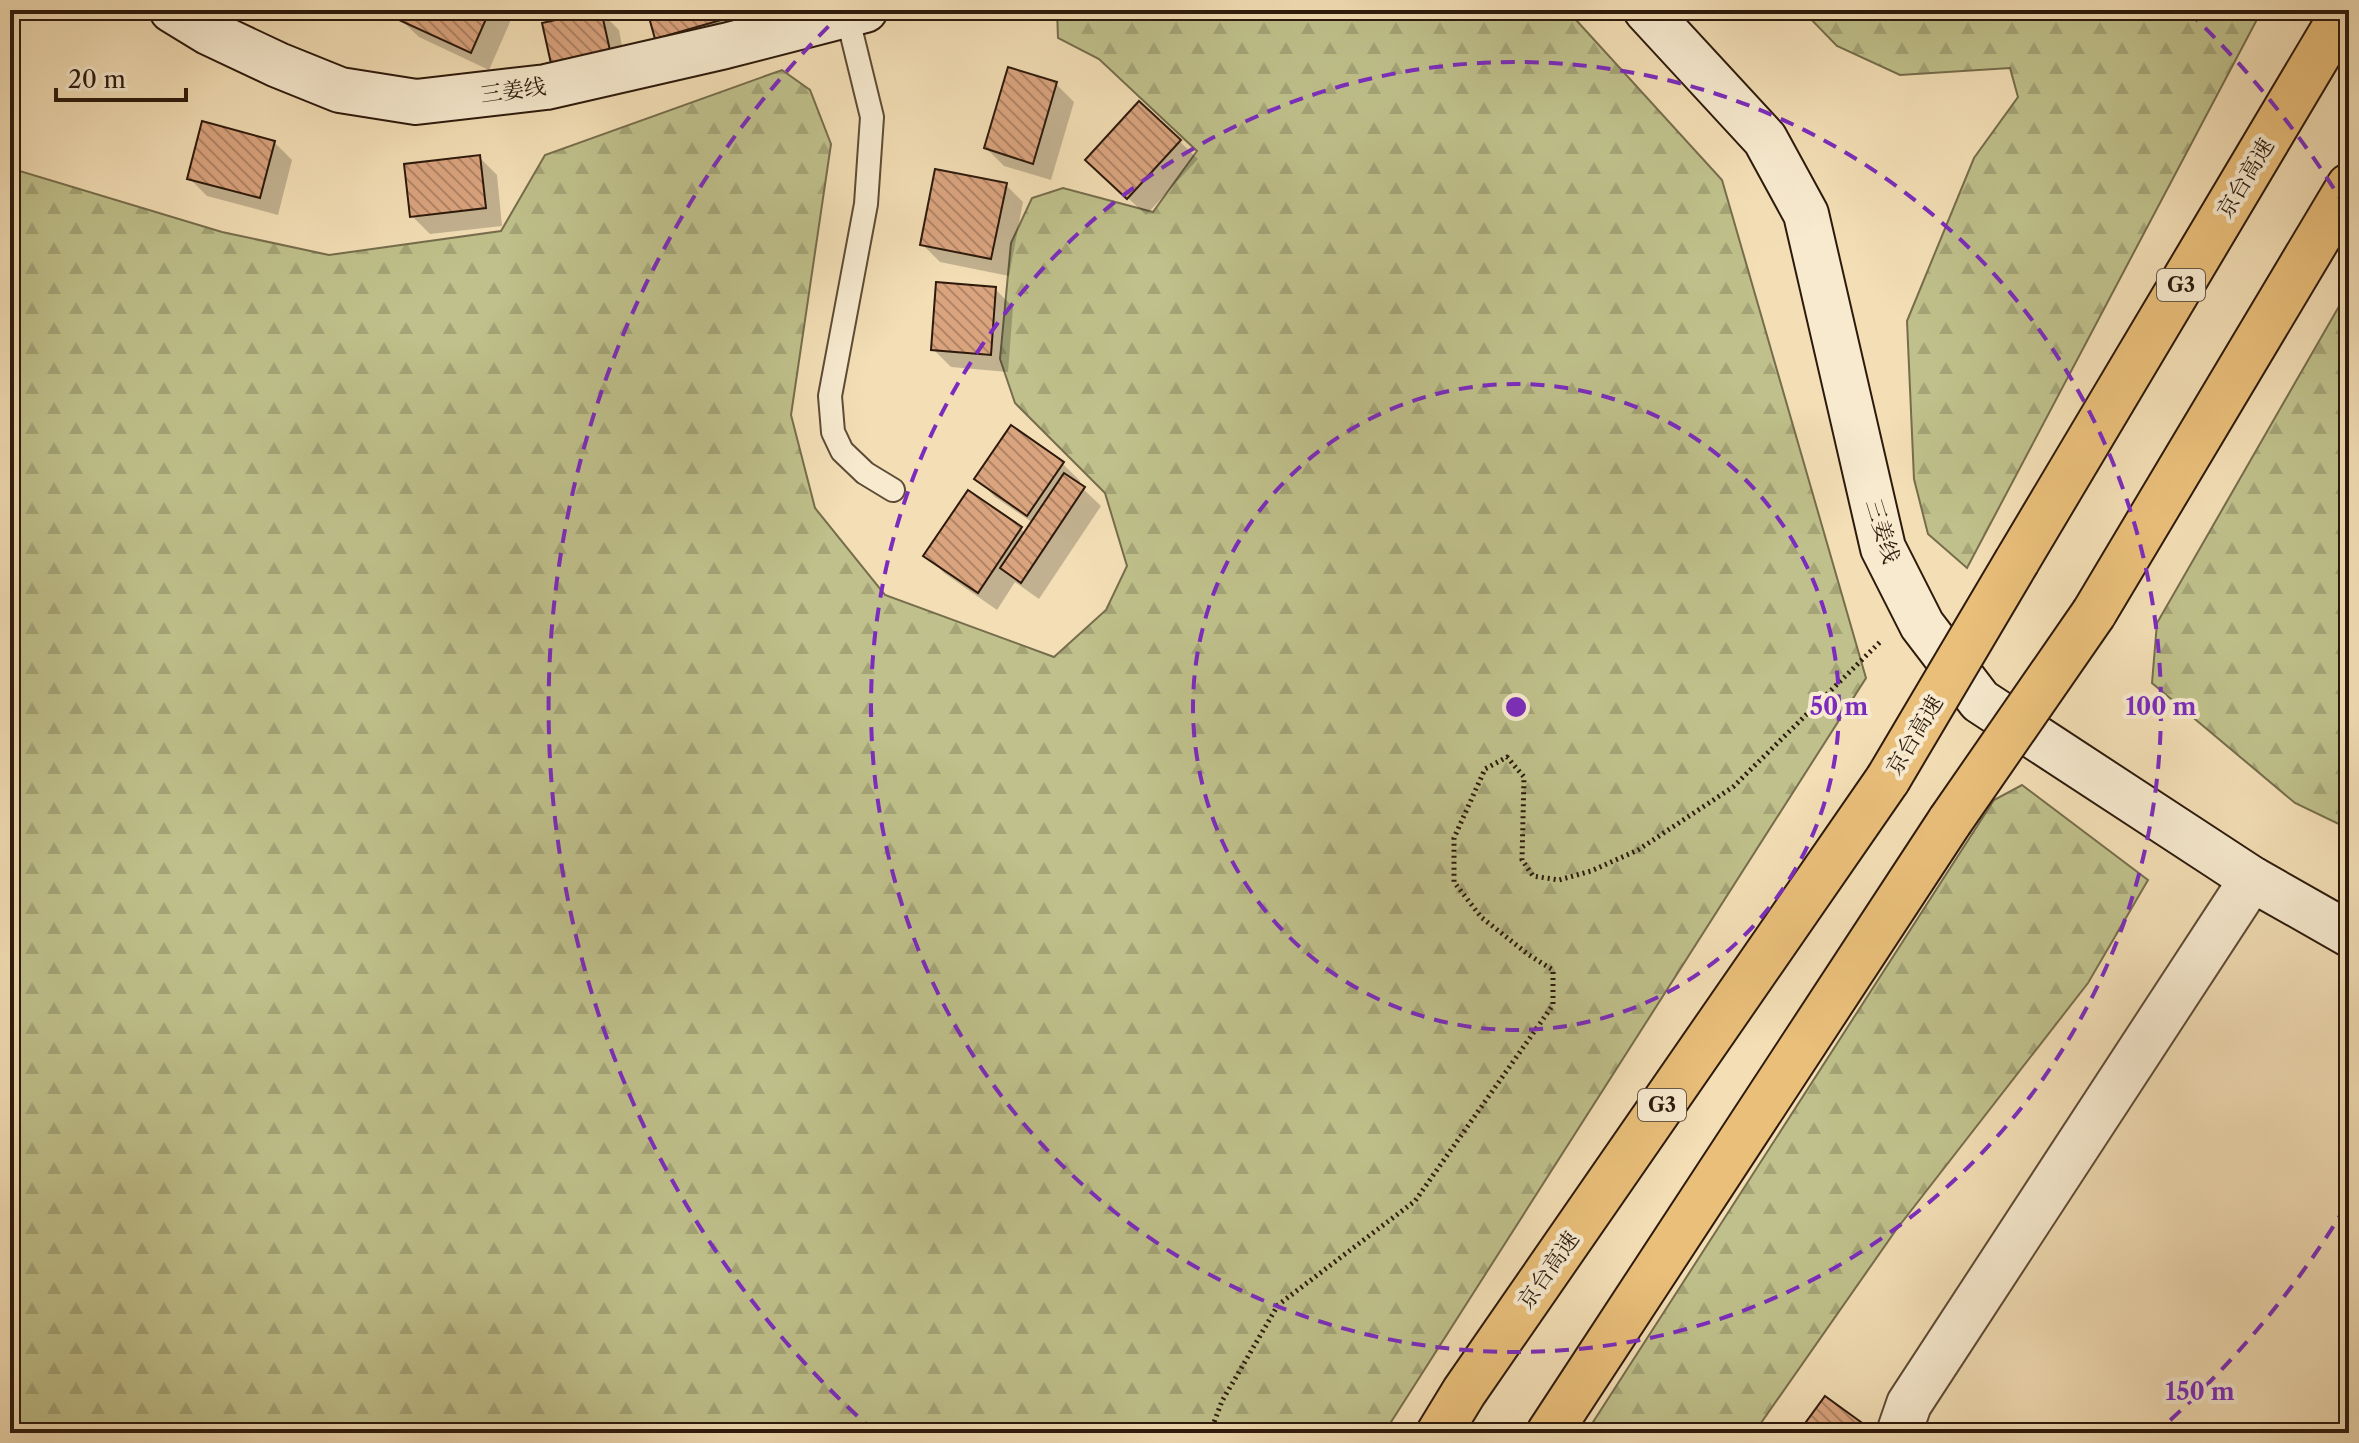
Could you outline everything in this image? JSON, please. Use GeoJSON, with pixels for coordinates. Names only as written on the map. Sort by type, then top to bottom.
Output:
{"type":"FeatureCollection","features":[{"type":"Feature","properties":{"kind":"highway","name":"京台高速"},"geometry":{"type":"LineString","coordinates":[[1439,1433],[1464,1392],[1888,779],[2345,10]]}},
{"type":"Feature","properties":{"kind":"highway"},"geometry":{"type":"LineString","coordinates":[[1549,1433],[1950,821],[2094,613],[2349,186]]}},
{"type":"Feature","properties":{"kind":"main road","name":"三姜线"},"geometry":{"type":"LineString","coordinates":[[172,10],[208,32],[340,90],[416,102],[546,87],[856,13]]}},
{"type":"Feature","properties":{"kind":"main road","name":"三姜线"},"geometry":{"type":"LineString","coordinates":[[1646,10],[1765,139],[1806,214],[1883,548],[1922,625],[1980,701],[2252,879],[2349,934]]}},
{"type":"Feature","properties":{"kind":"main road"},"geometry":{"type":"LineString","coordinates":[[1899,1433],[1909,1404],[2252,879]]}},
{"type":"Feature","properties":{"kind":"lane"},"geometry":{"type":"LineString","coordinates":[[856,13],[872,117],[866,204],[830,396],[833,432],[842,451],[865,473],[893,490]]}},
{"type":"Feature","properties":{"kind":"path"},"geometry":{"type":"LineString","coordinates":[[1210,1433],[1222,1401],[1278,1305],[1415,1201],[1553,1005],[1553,970],[1481,917],[1454,882],[1454,838],[1485,769],[1507,757],[1524,777],[1522,860],[1533,876],[1559,880],[1591,871],[1638,850],[1733,787],[1914,609]]}},
{"type":"Feature","properties":{"kind":"green space"},"geometry":{"type":"Polygon","coordinates":[[[1057,10],[1567,10],[1722,180],[1866,678],[1384,1433],[10,1433],[10,168],[222,232],[329,255],[501,231],[545,155],[782,70],[810,90],[831,144],[791,415],[815,508],[885,595],[1054,657],[1106,610],[1127,566],[1105,493],[1015,403],[1000,359],[1011,243],[1032,198],[1063,188],[1153,212],[1197,151],[1099,59],[1058,38],[1057,10]]]}},
{"type":"Feature","properties":{"kind":"green space"},"geometry":{"type":"Polygon","coordinates":[[[1802,10],[2262,10],[1967,568],[1928,534],[1914,479],[1907,321],[1974,158],[2018,97],[2010,68],[1900,75],[1837,46],[1802,10]]]}},
{"type":"Feature","properties":{"kind":"green space"},"geometry":{"type":"Polygon","coordinates":[[[2349,289],[2349,823],[2345,827],[2295,803],[2152,683],[2157,623],[2349,289]]]}},
{"type":"Feature","properties":{"kind":"green space"},"geometry":{"type":"Polygon","coordinates":[[[2022,785],[2148,880],[2088,983],[1896,1230],[1754,1433],[1586,1433],[1994,800],[2022,785]]]}},
{"type":"Feature","properties":{"kind":"building"},"geometry":{"type":"Polygon","coordinates":[[[403,10],[490,10],[471,53],[399,20],[403,10]]]}},
{"type":"Feature","properties":{"kind":"building"},"geometry":{"type":"Polygon","coordinates":[[[601,10],[611,55],[552,68],[542,23],[601,10]]]}},
{"type":"Feature","properties":{"kind":"building"},"geometry":{"type":"Polygon","coordinates":[[[647,10],[756,10],[655,39],[647,10]]]}},
{"type":"Feature","properties":{"kind":"building"},"geometry":{"type":"Polygon","coordinates":[[[1008,67],[1057,82],[1033,164],[984,148],[1008,67]]]}},
{"type":"Feature","properties":{"kind":"building"},"geometry":{"type":"Polygon","coordinates":[[[1139,101],[1181,140],[1127,199],[1085,160],[1139,101]]]}},
{"type":"Feature","properties":{"kind":"building"},"geometry":{"type":"Polygon","coordinates":[[[202,121],[275,141],[260,198],[187,179],[202,121]]]}},
{"type":"Feature","properties":{"kind":"building"},"geometry":{"type":"Polygon","coordinates":[[[480,155],[486,208],[410,217],[404,164],[480,155]]]}},
{"type":"Feature","properties":{"kind":"building"},"geometry":{"type":"Polygon","coordinates":[[[935,169],[1007,183],[991,259],[920,245],[935,169]]]}},
{"type":"Feature","properties":{"kind":"building"},"geometry":{"type":"Polygon","coordinates":[[[936,282],[996,287],[991,355],[931,350],[936,282]]]}},
{"type":"Feature","properties":{"kind":"building"},"geometry":{"type":"Polygon","coordinates":[[[1011,425],[1064,462],[1027,516],[974,479],[1011,425]]]}},
{"type":"Feature","properties":{"kind":"building"},"geometry":{"type":"Polygon","coordinates":[[[1064,473],[1085,487],[1021,583],[1000,568],[1064,473]]]}},
{"type":"Feature","properties":{"kind":"building"},"geometry":{"type":"Polygon","coordinates":[[[968,490],[1022,527],[978,593],[923,556],[968,490]]]}},
{"type":"Feature","properties":{"kind":"building"},"geometry":{"type":"Polygon","coordinates":[[[1825,1396],[1876,1433],[1798,1433],[1825,1396]]]}}]}
